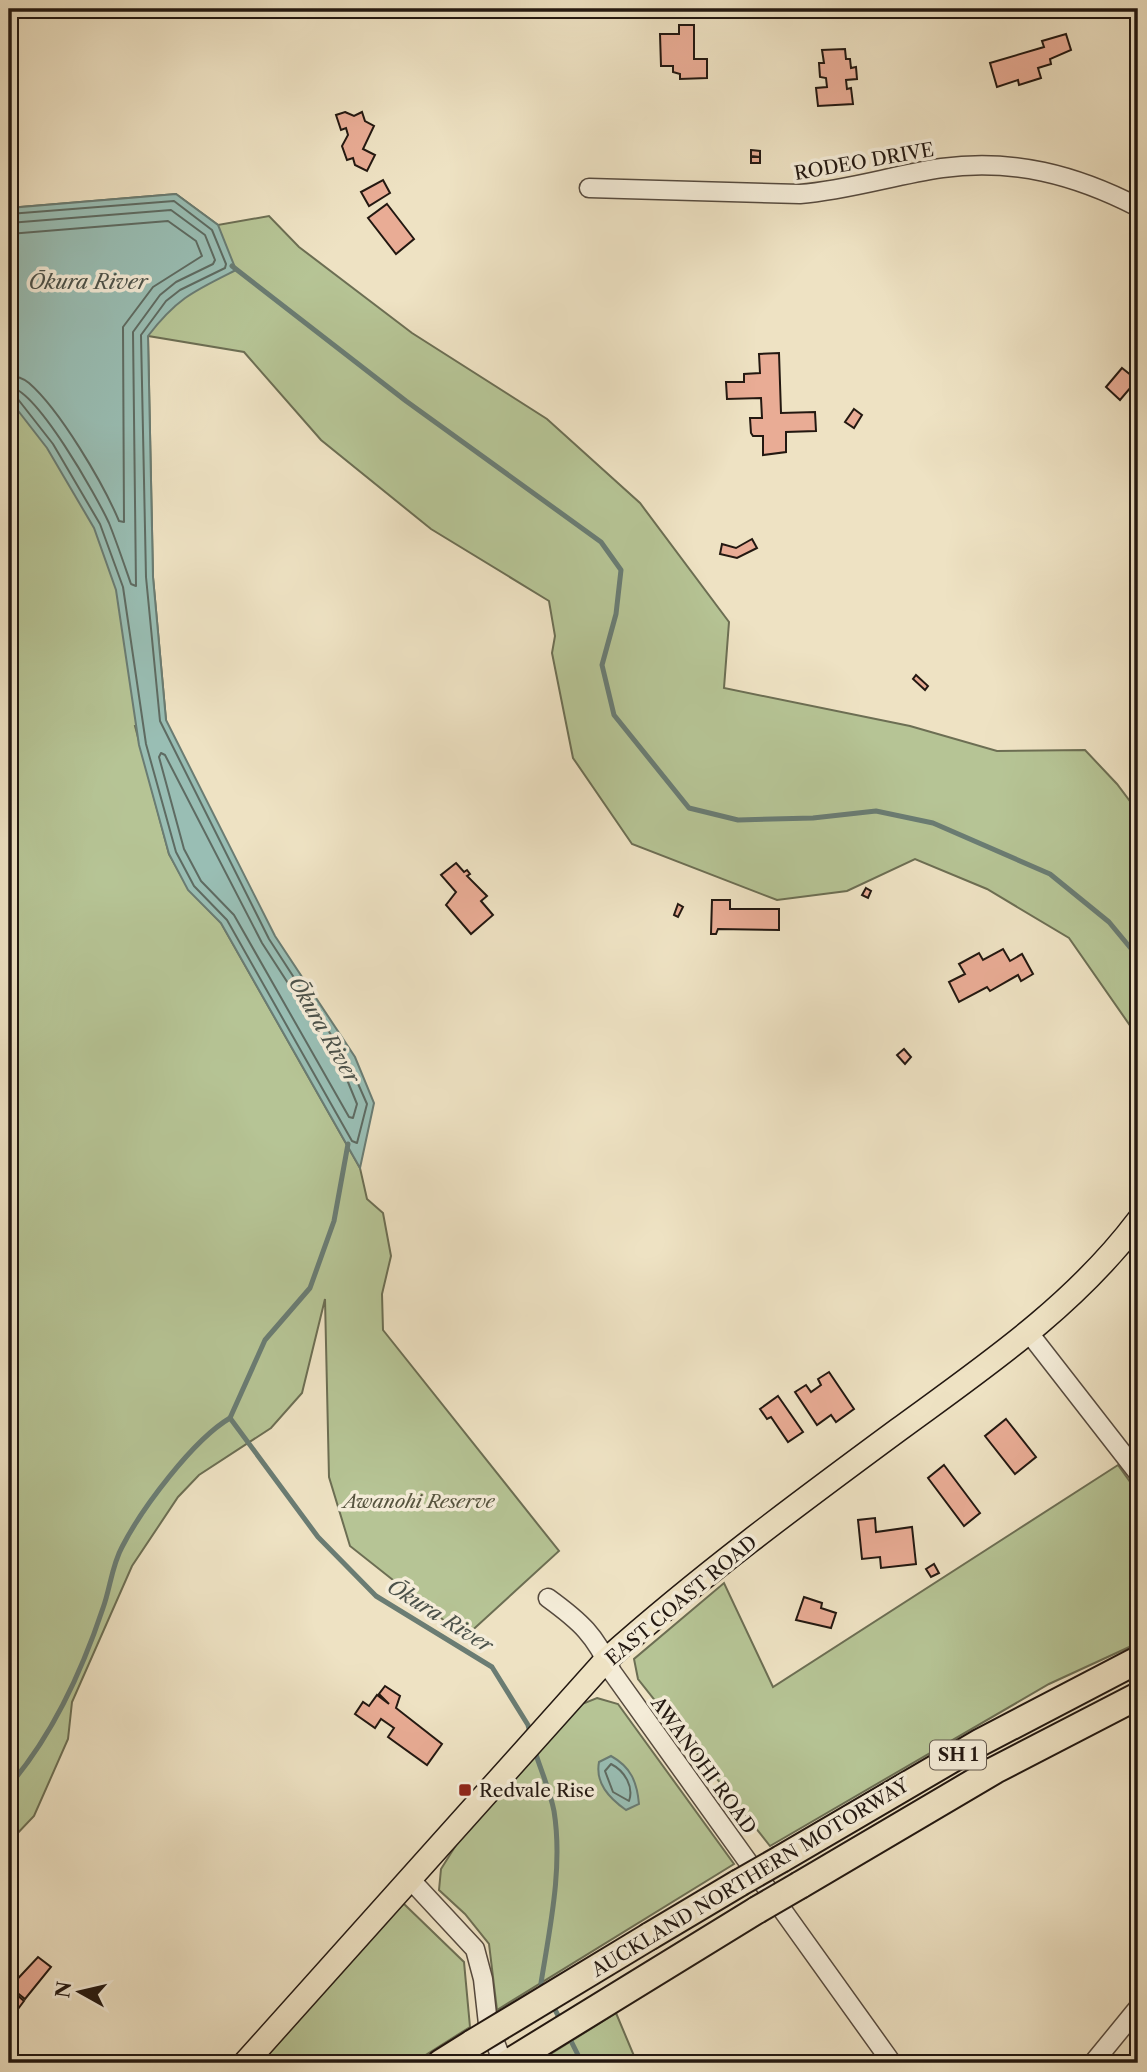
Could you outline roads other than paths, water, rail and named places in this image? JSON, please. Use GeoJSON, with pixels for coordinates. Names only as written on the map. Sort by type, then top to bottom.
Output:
{"type":"FeatureCollection","features":[{"type":"Feature","properties":{"kind":"highway","name":"AUCKLAND NORTHERN MOTORWAY"},"geometry":{"type":"LineString","coordinates":[[441,2063],[739,1883],[981,1742],[1138,1660]]}},
{"type":"Feature","properties":{"kind":"highway","name":"AUCKLAND NORTHERN MOTORWAY"},"geometry":{"type":"LineString","coordinates":[[505,2063],[648,1975],[995,1770],[1138,1696]]}},
{"type":"Feature","properties":{"kind":"main road","name":"EAST COAST ROAD"},"geometry":{"type":"LineString","coordinates":[[245,2063],[607,1660],[667,1607],[801,1502],[1029,1334],[1091,1276],[1138,1222]]}},
{"type":"Feature","properties":{"kind":"street","name":"RODEO DRIVE"},"geometry":{"type":"LineString","coordinates":[[589,188],[800,194],[841,190],[939,169],[994,164],[1067,177],[1138,207]]}},
{"type":"Feature","properties":{"kind":"street"},"geometry":{"type":"LineString","coordinates":[[1029,1334],[1115,1441],[1138,1474]]}},
{"type":"Feature","properties":{"kind":"street","name":"AWANOHI ROAD"},"geometry":{"type":"LineString","coordinates":[[548,1598],[586,1627],[612,1672],[892,2063]]}},
{"type":"Feature","properties":{"kind":"street"},"geometry":{"type":"LineString","coordinates":[[409,1878],[475,1949],[483,1979],[488,2024],[505,2063]]}},
{"type":"Feature","properties":{"kind":"street"},"geometry":{"type":"LineString","coordinates":[[1093,2063],[1138,2008]]}},
{"type":"Feature","properties":{"kind":"water","name":"Ōkura River"},"geometry":{"type":"Polygon","coordinates":[[[176,194],[218,225],[236,270],[187,297],[168,313],[148,336],[153,577],[166,720],[275,936],[355,1057],[374,1103],[360,1168],[221,923],[188,890],[169,854],[139,745],[116,590],[94,528],[47,448],[9,399],[9,208],[176,194]]]}},
{"type":"Feature","properties":{"kind":"water"},"geometry":{"type":"Polygon","coordinates":[[[611,1756],[628,1770],[637,1789],[639,1804],[626,1810],[609,1795],[599,1777],[599,1762],[611,1756]]]}},
{"type":"Feature","properties":{"kind":"waterway"},"geometry":{"type":"LineString","coordinates":[[232,266],[406,401],[601,542],[621,570],[616,614],[602,665],[614,715],[689,808],[738,820],[813,818],[876,811],[933,823],[1050,874],[1109,922],[1138,957]]}},
{"type":"Feature","properties":{"kind":"waterway","name":"Ōkura River"},"geometry":{"type":"LineString","coordinates":[[348,1144],[334,1221],[310,1288],[265,1340],[230,1418],[318,1537],[376,1596],[492,1667],[528,1725],[531,1736]]}},
{"type":"Feature","properties":{"kind":"waterway"},"geometry":{"type":"LineString","coordinates":[[9,1786],[39,1746],[64,1702],[86,1655],[116,1561],[131,1531],[155,1495],[185,1458],[230,1418]]}},
{"type":"Feature","properties":{"kind":"waterway","name":"Ōkura River"},"geometry":{"type":"LineString","coordinates":[[534,1748],[554,1811],[557,1854],[554,1897],[541,1983],[545,1992]]}},
{"type":"Feature","properties":{"kind":"waterway","name":"Ōkura River"},"geometry":{"type":"LineString","coordinates":[[552,2004],[562,2023]]}},
{"type":"Feature","properties":{"kind":"waterway","name":"Ōkura River"},"geometry":{"type":"LineString","coordinates":[[568,2035],[582,2063]]}},
{"type":"Feature","properties":{"kind":"place","name":"Redvale Rise"},"geometry":{"type":"Point","coordinates":[465,1790]}},
{"type":"Feature","properties":{"kind":"park label","name":"Awanohi Reserve"},"geometry":{"type":"Point","coordinates":[419,1501]}}]}
